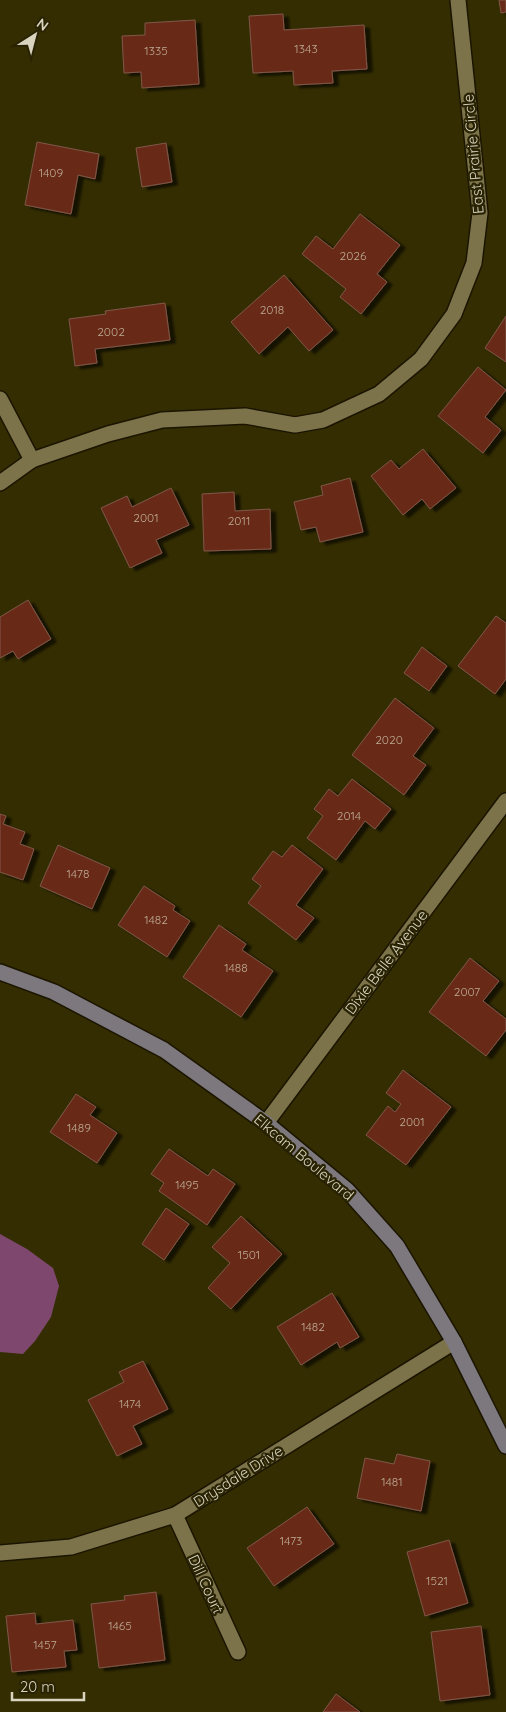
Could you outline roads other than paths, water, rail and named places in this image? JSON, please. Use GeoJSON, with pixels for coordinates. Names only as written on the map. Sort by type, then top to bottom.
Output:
{"type":"FeatureCollection","features":[{"type":"Feature","properties":{"kind":"street","name":"East Prairie Circle"},"geometry":{"type":"LineString","coordinates":[[0,483],[32,460],[108,434],[162,420],[245,416],[296,425],[323,420],[378,394],[421,359],[454,314],[474,263],[480,214],[458,0]]}},
{"type":"Feature","properties":{"kind":"street"},"geometry":{"type":"LineString","coordinates":[[0,399],[32,460]]}},
{"type":"Feature","properties":{"kind":"street","name":"Dixie Belle Avenue"},"geometry":{"type":"LineString","coordinates":[[266,1123],[506,801]]}},
{"type":"Feature","properties":{"kind":"street","name":"Elkcam Boulevard"},"geometry":{"type":"LineString","coordinates":[[0,972],[54,992],[164,1050],[266,1123],[347,1190],[397,1246],[454,1342],[506,1446]]}},
{"type":"Feature","properties":{"kind":"street","name":"Drysdale Drive"},"geometry":{"type":"LineString","coordinates":[[0,1553],[71,1547],[174,1516],[454,1342]]}},
{"type":"Feature","properties":{"kind":"street","name":"Dill Court"},"geometry":{"type":"LineString","coordinates":[[174,1516],[238,1652]]}}]}
